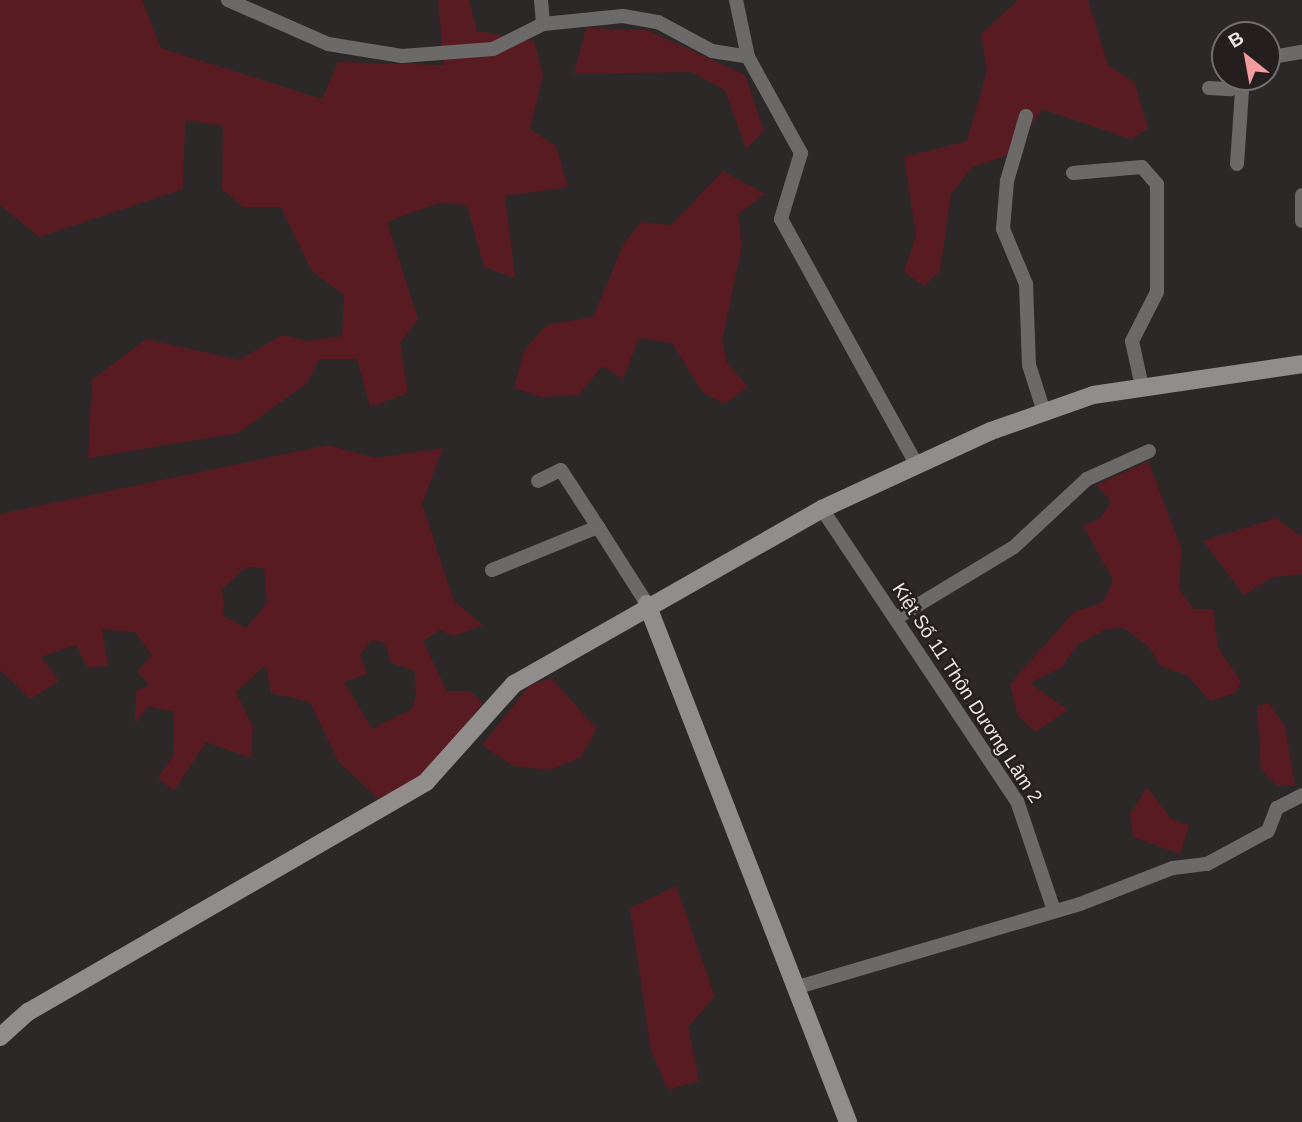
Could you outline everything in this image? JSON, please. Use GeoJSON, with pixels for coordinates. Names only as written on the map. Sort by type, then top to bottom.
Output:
{"type":"FeatureCollection","features":[{"type":"Feature","properties":{"kind":"street"},"geometry":{"type":"LineString","coordinates":[[228,0],[328,44],[402,56],[510,46],[543,24],[642,17],[712,51],[748,57]]}},
{"type":"Feature","properties":{"kind":"street"},"geometry":{"type":"LineString","coordinates":[[541,0],[543,24]]}},
{"type":"Feature","properties":{"kind":"street"},"geometry":{"type":"LineString","coordinates":[[736,0],[748,57],[801,153],[781,219],[917,465]]}},
{"type":"Feature","properties":{"kind":"street"},"geometry":{"type":"LineString","coordinates":[[1281,56],[1302,52]]}},
{"type":"Feature","properties":{"kind":"street"},"geometry":{"type":"LineString","coordinates":[[1237,164],[1242,91]]}},
{"type":"Feature","properties":{"kind":"street"},"geometry":{"type":"LineString","coordinates":[[1026,116],[1007,181],[1003,229],[1026,284],[1029,365],[1044,412]]}},
{"type":"Feature","properties":{"kind":"street"},"geometry":{"type":"LineString","coordinates":[[1073,173],[1142,167],[1157,184],[1157,292],[1132,341],[1142,387]]}},
{"type":"Feature","properties":{"kind":"street"},"geometry":{"type":"LineString","coordinates":[[1302,195],[1302,220]]}},
{"type":"Feature","properties":{"kind":"street"},"geometry":{"type":"LineString","coordinates":[[0,1037],[27,1012],[426,782],[508,689],[647,604],[822,509],[917,465],[1044,412],[1142,387],[1302,364]]}},
{"type":"Feature","properties":{"kind":"street"},"geometry":{"type":"LineString","coordinates":[[898,617],[1014,547],[1087,479],[1149,451]]}},
{"type":"Feature","properties":{"kind":"street"},"geometry":{"type":"LineString","coordinates":[[538,481],[561,470],[647,604],[798,987],[848,1122]]}},
{"type":"Feature","properties":{"kind":"street","name":"Kiệt Số 11 Thôn Dương Lâm 2"},"geometry":{"type":"LineString","coordinates":[[822,509],[898,617],[1017,801],[1054,910]]}},
{"type":"Feature","properties":{"kind":"street"},"geometry":{"type":"LineString","coordinates":[[492,570],[598,527]]}},
{"type":"Feature","properties":{"kind":"street"},"geometry":{"type":"LineString","coordinates":[[798,987],[1212,862],[1268,831],[1277,808],[1302,795]]}},
{"type":"Feature","properties":{"kind":"shaded area"},"geometry":{"type":"Polygon","coordinates":[[[0,0],[142,0],[161,48],[322,99],[338,62],[444,65],[438,0],[469,0],[477,31],[534,41],[543,75],[530,129],[556,146],[568,187],[505,196],[515,278],[484,267],[467,205],[438,203],[387,222],[418,319],[400,343],[408,393],[370,407],[357,359],[319,359],[307,383],[238,433],[88,458],[92,380],[146,339],[239,360],[282,335],[308,341],[342,336],[344,295],[311,270],[281,207],[243,207],[222,189],[223,126],[185,120],[183,189],[39,237],[0,205],[0,0]]]}},
{"type":"Feature","properties":{"kind":"shaded area"},"geometry":{"type":"Polygon","coordinates":[[[1018,0],[1088,0],[1108,65],[1134,82],[1148,128],[1131,139],[1042,109],[1013,153],[971,168],[951,194],[940,271],[924,286],[904,272],[916,235],[904,157],[967,141],[987,70],[981,34],[1018,0]]]}},
{"type":"Feature","properties":{"kind":"shaded area"},"geometry":{"type":"Polygon","coordinates":[[[586,28],[647,30],[745,75],[764,131],[746,149],[725,90],[691,72],[574,74],[586,28]]]}},
{"type":"Feature","properties":{"kind":"shaded area"},"geometry":{"type":"Polygon","coordinates":[[[723,171],[765,194],[738,214],[742,246],[722,341],[727,363],[748,387],[725,404],[703,393],[672,343],[639,338],[623,379],[602,366],[579,395],[541,397],[514,388],[524,351],[546,325],[593,317],[624,243],[641,222],[671,225],[723,171]]]}},
{"type":"Feature","properties":{"kind":"shaded area"},"geometry":{"type":"Polygon","coordinates":[[[328,445],[375,458],[443,448],[422,504],[454,601],[483,625],[453,636],[440,630],[423,641],[447,691],[470,691],[483,703],[428,773],[378,799],[338,761],[310,702],[271,693],[266,665],[236,692],[253,727],[251,758],[206,742],[174,791],[158,778],[173,756],[174,712],[148,706],[135,724],[136,691],[149,685],[137,671],[152,655],[135,632],[102,629],[108,666],[87,667],[76,645],[41,657],[59,681],[30,699],[0,670],[0,514],[328,445]],[[246,567],[222,589],[224,616],[246,628],[267,603],[264,568],[246,567]],[[372,640],[360,655],[367,674],[344,682],[372,729],[412,709],[416,695],[415,671],[391,663],[385,643],[372,640]]]}},
{"type":"Feature","properties":{"kind":"shaded area"},"geometry":{"type":"Polygon","coordinates":[[[1148,461],[1182,550],[1179,588],[1193,609],[1213,609],[1218,647],[1241,682],[1235,693],[1210,701],[1187,675],[1160,666],[1149,647],[1124,628],[1106,629],[1078,644],[1062,667],[1030,683],[1068,710],[1035,732],[1018,716],[1010,684],[1074,612],[1103,602],[1113,580],[1083,526],[1100,518],[1111,502],[1097,485],[1148,461]]]}},
{"type":"Feature","properties":{"kind":"shaded area"},"geometry":{"type":"Polygon","coordinates":[[[1276,518],[1302,537],[1302,574],[1273,577],[1244,595],[1203,541],[1276,518]]]}},
{"type":"Feature","properties":{"kind":"shaded area"},"geometry":{"type":"Polygon","coordinates":[[[551,678],[597,729],[581,757],[550,770],[513,766],[482,745],[529,686],[551,678]]]}},
{"type":"Feature","properties":{"kind":"shaded area"},"geometry":{"type":"Polygon","coordinates":[[[1269,703],[1285,727],[1295,785],[1277,786],[1261,769],[1257,706],[1269,703]]]}},
{"type":"Feature","properties":{"kind":"shaded area"},"geometry":{"type":"Polygon","coordinates":[[[1147,787],[1171,819],[1189,825],[1180,854],[1133,837],[1130,814],[1147,787]]]}},
{"type":"Feature","properties":{"kind":"shaded area"},"geometry":{"type":"Polygon","coordinates":[[[676,886],[715,997],[688,1027],[699,1081],[668,1090],[651,1051],[630,908],[676,886]]]}}]}
